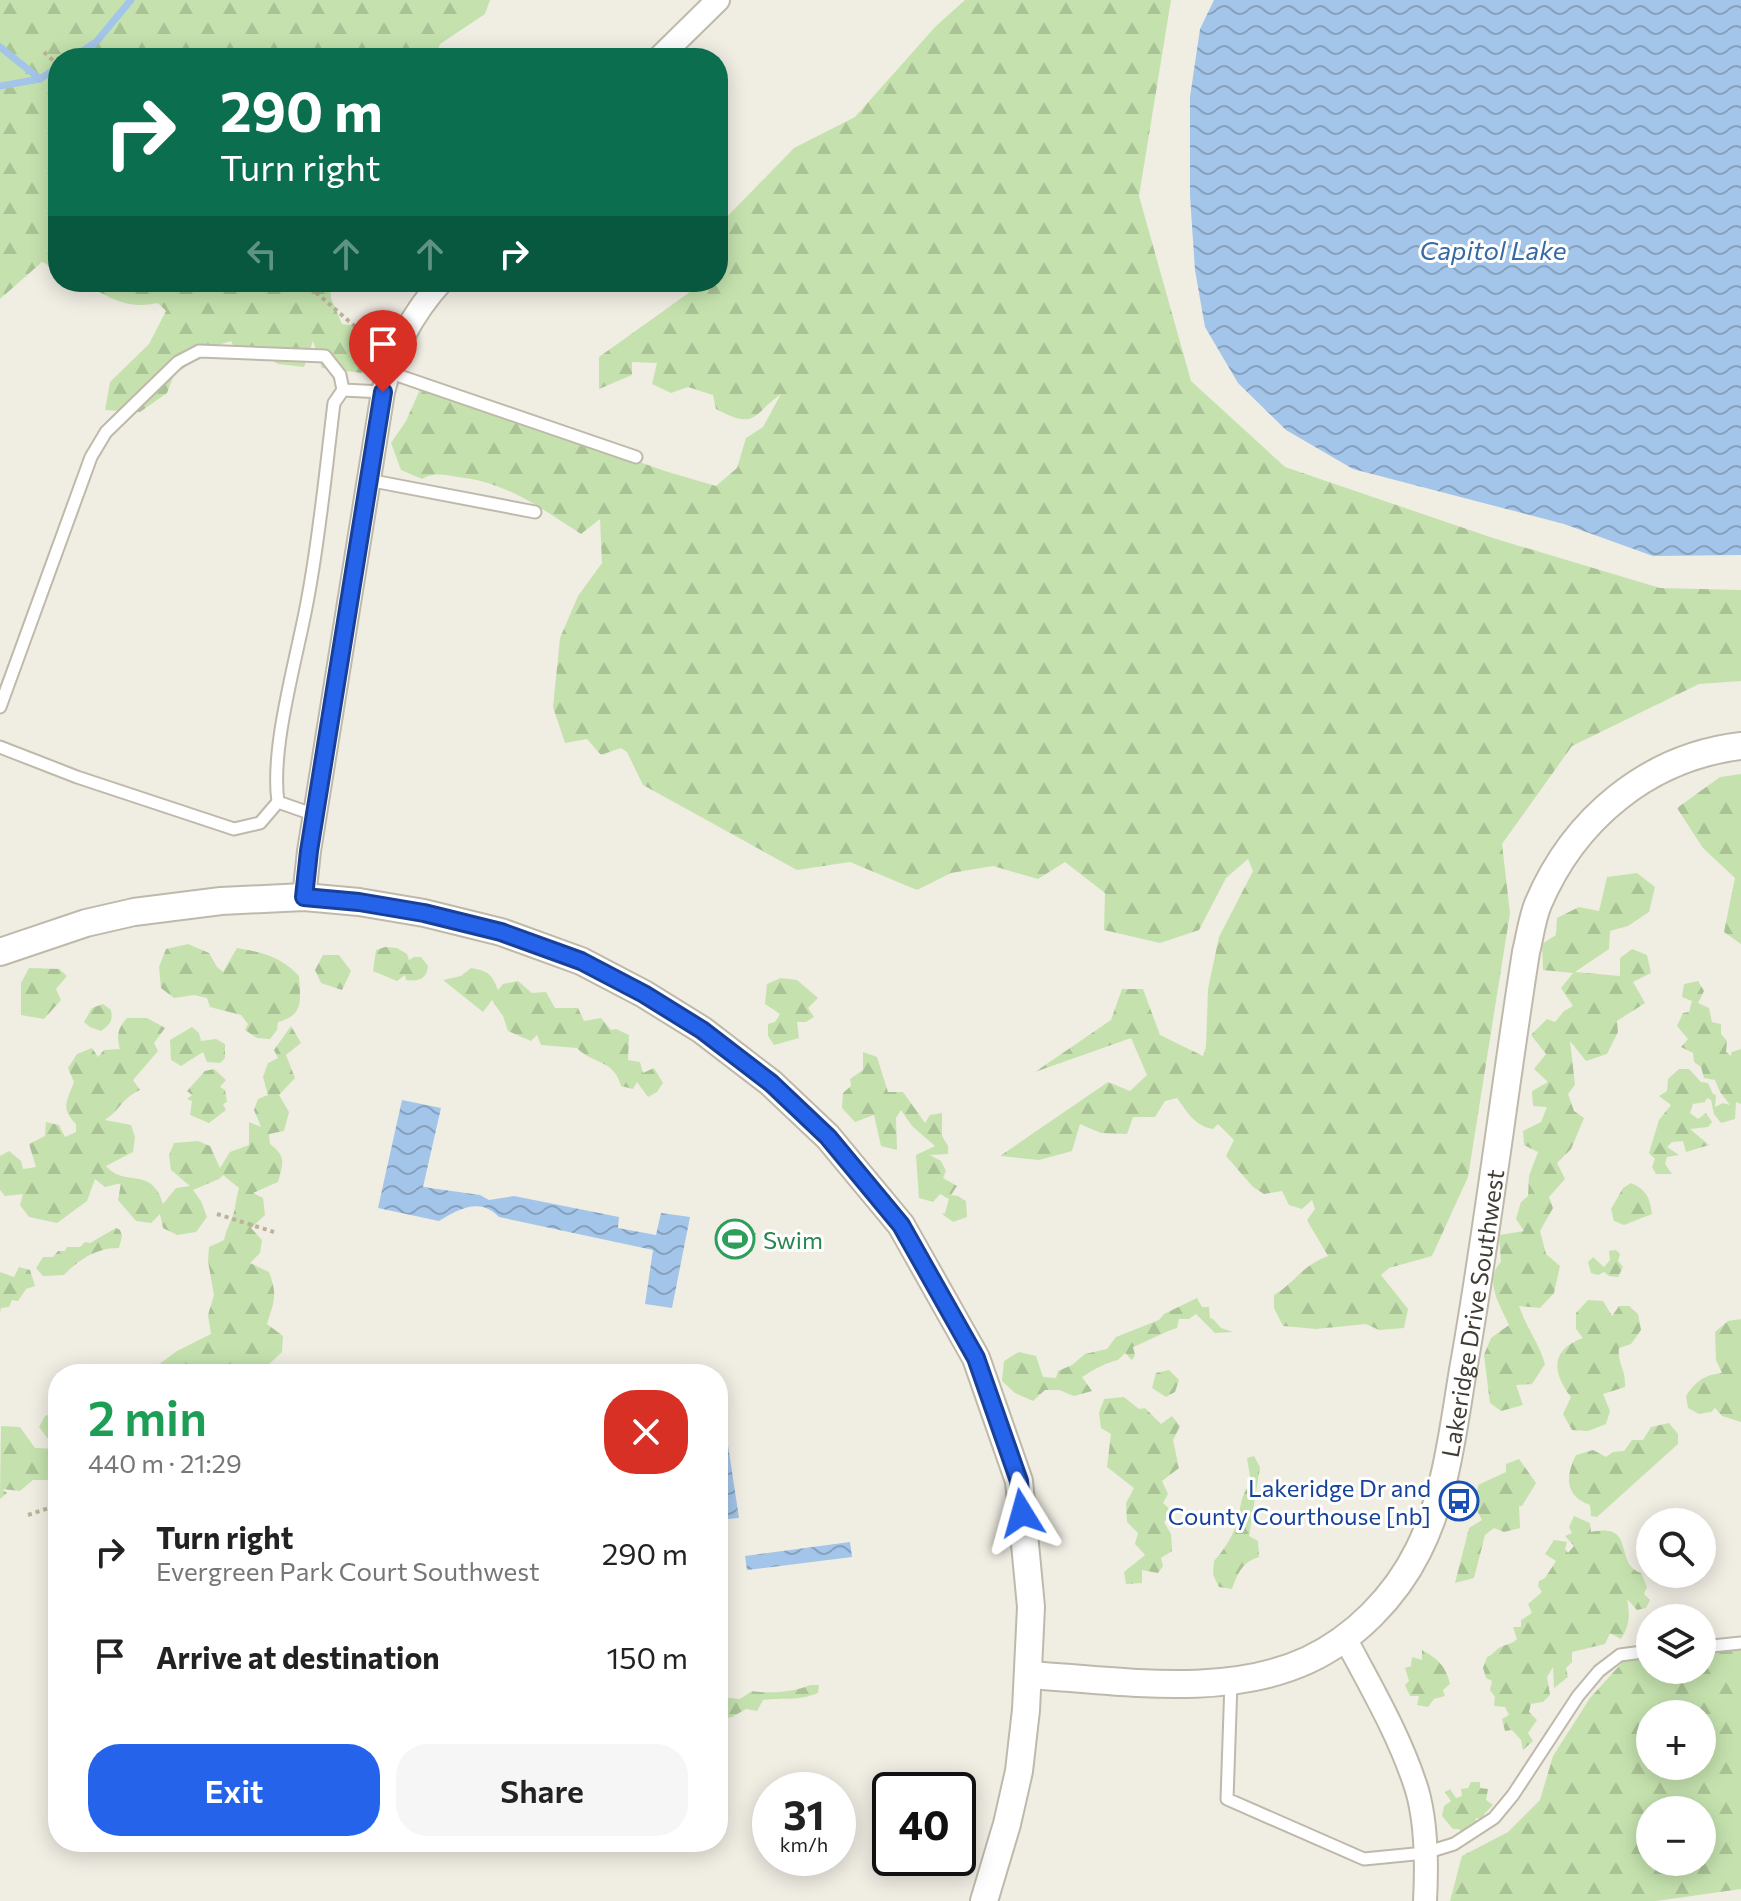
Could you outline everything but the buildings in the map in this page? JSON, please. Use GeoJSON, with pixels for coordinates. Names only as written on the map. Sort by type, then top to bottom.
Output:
{"type":"FeatureCollection","features":[{"type":"Feature","properties":{"kind":"street"},"geometry":{"type":"LineString","coordinates":[[669,48],[718,0]]}},
{"type":"Feature","properties":{"kind":"street"},"geometry":{"type":"LineString","coordinates":[[304,897],[368,480],[388,374],[412,319],[433,292]]}},
{"type":"Feature","properties":{"kind":"street","name":"Lakeridge Drive Southwest"},"geometry":{"type":"LineString","coordinates":[[1028,1675],[1204,1684],[1231,1682],[1271,1673],[1310,1659],[1345,1638],[1380,1607],[1402,1579],[1419,1549],[1437,1500],[1471,1329],[1526,952],[1536,907],[1557,864],[1610,801],[1682,759],[1741,746]]}},
{"type":"Feature","properties":{"kind":"street"},"geometry":{"type":"LineString","coordinates":[[0,952],[86,923],[134,912],[221,901],[304,897],[424,913],[501,932],[581,961],[644,994],[702,1030],[771,1083],[828,1137],[901,1225],[976,1358],[1019,1481],[1031,1607],[1028,1675],[1019,1771],[984,1901]]}},
{"type":"Feature","properties":{"kind":"street"},"geometry":{"type":"LineString","coordinates":[[1345,1638],[1383,1706],[1417,1790],[1424,1828],[1425,1901]]}},
{"type":"Feature","properties":{"kind":"lane"},"geometry":{"type":"LineString","coordinates":[[0,707],[91,457],[106,432],[178,362],[199,351],[325,356],[340,375],[343,390]]}},
{"type":"Feature","properties":{"kind":"lane"},"geometry":{"type":"LineString","coordinates":[[0,747],[77,777],[234,829],[260,823],[278,802],[282,734],[309,595],[334,403],[343,390],[388,374],[636,457]]}},
{"type":"Feature","properties":{"kind":"lane"},"geometry":{"type":"LineString","coordinates":[[368,480],[535,512]]}},
{"type":"Feature","properties":{"kind":"lane"},"geometry":{"type":"LineString","coordinates":[[278,802],[315,815]]}},
{"type":"Feature","properties":{"kind":"lane"},"geometry":{"type":"LineString","coordinates":[[1716,1646],[1741,1643]]}},
{"type":"Feature","properties":{"kind":"lane"},"geometry":{"type":"LineString","coordinates":[[1231,1682],[1227,1799],[1364,1859],[1425,1853],[1454,1844],[1494,1818],[1513,1795],[1578,1696],[1599,1671],[1620,1655],[1636,1653]]}},
{"type":"Feature","properties":{"kind":"path"},"geometry":{"type":"LineString","coordinates":[[44,52],[48,56]]}},
{"type":"Feature","properties":{"kind":"path"},"geometry":{"type":"LineString","coordinates":[[313,292],[388,374]]}},
{"type":"Feature","properties":{"kind":"path"},"geometry":{"type":"LineString","coordinates":[[217,1214],[274,1232]]}},
{"type":"Feature","properties":{"kind":"path"},"geometry":{"type":"LineString","coordinates":[[28,1515],[48,1508]]}},
{"type":"Feature","properties":{"kind":"green space"},"geometry":{"type":"Polygon","coordinates":[[[0,0],[490,0],[485,14],[439,48],[48,48],[48,265],[42,262],[0,299],[0,0]]]}},
{"type":"Feature","properties":{"kind":"green space"},"geometry":{"type":"Polygon","coordinates":[[[965,0],[1171,0],[1139,196],[1191,381],[1285,467],[1493,538],[1660,588],[1741,590],[1741,681],[1699,684],[1572,746],[1502,844],[1510,913],[1468,1177],[1432,1256],[1389,1268],[1381,1275],[1408,1309],[1404,1328],[1379,1330],[1366,1324],[1316,1329],[1283,1326],[1274,1308],[1274,1295],[1311,1264],[1328,1256],[1307,1220],[1315,1209],[1312,1200],[1302,1209],[1289,1205],[1282,1191],[1264,1194],[1253,1187],[1226,1156],[1234,1140],[1218,1124],[1213,1129],[1196,1122],[1177,1098],[1165,1101],[1155,1117],[1133,1117],[1127,1134],[1101,1133],[1080,1124],[1072,1151],[1039,1160],[1000,1156],[1108,1082],[1130,1091],[1147,1075],[1131,1038],[1035,1072],[1111,1020],[1122,989],[1143,989],[1160,1035],[1203,1056],[1208,989],[1219,937],[1253,871],[1248,859],[1226,878],[1199,930],[1160,943],[1104,930],[1105,893],[1065,862],[1038,879],[993,866],[951,873],[917,890],[850,862],[797,870],[643,785],[627,752],[621,748],[601,755],[587,739],[565,743],[553,707],[560,638],[578,596],[602,563],[600,519],[581,534],[522,498],[492,484],[444,475],[422,479],[401,470],[391,443],[406,421],[422,385],[716,486],[737,468],[746,438],[763,427],[781,394],[752,418],[739,419],[716,409],[713,395],[688,387],[671,393],[652,384],[657,363],[632,362],[632,375],[599,389],[599,357],[690,292],[728,292],[728,216],[794,148],[855,117],[936,26],[965,0]]]}},
{"type":"Feature","properties":{"kind":"green space"},"geometry":{"type":"Polygon","coordinates":[[[100,292],[331,292],[342,324],[370,328],[386,346],[365,354],[362,373],[322,368],[313,341],[304,367],[278,364],[265,355],[241,359],[231,341],[212,347],[174,375],[167,393],[140,412],[105,410],[110,382],[149,344],[166,311],[158,303],[136,305],[100,292]]]}},
{"type":"Feature","properties":{"kind":"green space"},"geometry":{"type":"Polygon","coordinates":[[[1741,774],[1741,944],[1724,932],[1735,878],[1703,848],[1677,808],[1720,777],[1741,774]]]}},
{"type":"Feature","properties":{"kind":"green space"},"geometry":{"type":"Polygon","coordinates":[[[1637,873],[1655,887],[1649,912],[1628,926],[1610,931],[1609,949],[1575,972],[1620,976],[1620,958],[1632,949],[1647,955],[1651,973],[1633,982],[1645,1003],[1617,1021],[1618,1032],[1607,1054],[1586,1061],[1570,1041],[1575,1085],[1568,1094],[1574,1111],[1584,1118],[1571,1149],[1557,1163],[1565,1179],[1549,1197],[1553,1208],[1540,1231],[1546,1254],[1560,1266],[1554,1293],[1540,1308],[1519,1306],[1545,1364],[1532,1384],[1516,1385],[1523,1405],[1501,1411],[1490,1403],[1484,1355],[1491,1338],[1509,1325],[1493,1285],[1493,1277],[1501,1262],[1499,1235],[1524,1231],[1516,1219],[1521,1202],[1528,1196],[1529,1176],[1538,1152],[1524,1145],[1523,1131],[1541,1122],[1547,1107],[1533,1106],[1532,1091],[1548,1082],[1534,1069],[1546,1054],[1531,1035],[1547,1019],[1555,1022],[1573,1006],[1561,988],[1573,973],[1543,970],[1542,944],[1556,935],[1557,918],[1579,907],[1599,911],[1607,877],[1637,873]]]}},
{"type":"Feature","properties":{"kind":"green space"},"geometry":{"type":"Polygon","coordinates":[[[188,944],[209,953],[223,972],[237,948],[286,964],[299,976],[297,1010],[278,1022],[277,1030],[270,1039],[257,1038],[245,1030],[248,1024],[241,1015],[210,1007],[207,998],[194,995],[174,998],[161,988],[159,967],[166,949],[188,944]]]}},
{"type":"Feature","properties":{"kind":"green space"},"geometry":{"type":"Polygon","coordinates":[[[397,948],[407,954],[409,960],[421,957],[428,966],[426,974],[414,980],[406,980],[405,975],[397,981],[373,971],[376,950],[397,948]]]}},
{"type":"Feature","properties":{"kind":"green space"},"geometry":{"type":"Polygon","coordinates":[[[323,955],[339,955],[351,971],[342,990],[321,983],[315,970],[323,955]]]}},
{"type":"Feature","properties":{"kind":"green space"},"geometry":{"type":"Polygon","coordinates":[[[29,968],[59,969],[67,976],[56,989],[61,1000],[44,1019],[21,1015],[21,983],[29,968]]]}},
{"type":"Feature","properties":{"kind":"green space"},"geometry":{"type":"Polygon","coordinates":[[[471,968],[489,974],[498,990],[503,984],[518,981],[532,993],[546,992],[555,1008],[578,1008],[584,1021],[601,1018],[611,1030],[629,1035],[628,1060],[640,1062],[643,1073],[654,1068],[663,1083],[657,1092],[648,1097],[637,1082],[633,1089],[621,1086],[608,1066],[577,1048],[541,1045],[537,1035],[531,1041],[508,1031],[503,1016],[492,1000],[483,1012],[443,980],[461,976],[471,968]]]}},
{"type":"Feature","properties":{"kind":"green space"},"geometry":{"type":"Polygon","coordinates":[[[781,978],[797,980],[818,998],[808,1008],[814,1017],[806,1022],[797,1022],[799,1038],[774,1045],[768,1036],[768,1024],[775,1022],[780,1014],[765,1004],[767,984],[781,978]]]}},
{"type":"Feature","properties":{"kind":"green space"},"geometry":{"type":"Polygon","coordinates":[[[1698,981],[1704,991],[1698,1003],[1709,1008],[1712,1022],[1721,1024],[1721,1034],[1727,1041],[1726,1052],[1731,1056],[1732,1052],[1741,1049],[1741,1104],[1736,1102],[1735,1119],[1721,1123],[1714,1114],[1711,1100],[1707,1098],[1705,1102],[1693,1104],[1690,1113],[1698,1119],[1706,1113],[1712,1122],[1708,1127],[1690,1129],[1709,1145],[1686,1152],[1683,1141],[1672,1142],[1667,1147],[1679,1155],[1667,1157],[1665,1164],[1672,1174],[1656,1174],[1652,1167],[1655,1159],[1649,1153],[1659,1120],[1671,1105],[1659,1096],[1667,1091],[1668,1079],[1679,1069],[1689,1069],[1701,1082],[1708,1083],[1716,1095],[1715,1107],[1723,1103],[1730,1105],[1715,1080],[1704,1078],[1701,1067],[1694,1062],[1693,1053],[1681,1047],[1688,1039],[1677,1026],[1683,1013],[1689,1012],[1692,1001],[1682,997],[1684,984],[1698,981]]]}},
{"type":"Feature","properties":{"kind":"green space"},"geometry":{"type":"Polygon","coordinates":[[[103,1004],[111,1010],[112,1017],[101,1031],[84,1022],[92,1008],[103,1004]]]}},
{"type":"Feature","properties":{"kind":"green space"},"geometry":{"type":"Polygon","coordinates":[[[127,1018],[147,1018],[165,1028],[154,1043],[158,1051],[133,1080],[140,1090],[105,1120],[131,1125],[135,1137],[133,1152],[106,1166],[121,1176],[152,1185],[163,1204],[176,1188],[190,1186],[171,1170],[169,1155],[174,1143],[198,1141],[210,1146],[220,1168],[230,1152],[249,1145],[249,1122],[261,1127],[254,1110],[258,1099],[268,1095],[263,1077],[268,1063],[278,1058],[274,1050],[291,1026],[301,1043],[286,1055],[295,1078],[279,1095],[289,1112],[284,1131],[269,1134],[270,1144],[282,1161],[278,1182],[253,1193],[263,1198],[265,1215],[251,1228],[262,1240],[260,1253],[250,1263],[269,1272],[274,1298],[267,1324],[283,1336],[282,1352],[269,1364],[159,1364],[177,1351],[211,1334],[208,1315],[214,1295],[208,1261],[209,1247],[224,1240],[239,1188],[223,1175],[193,1190],[207,1217],[196,1232],[177,1235],[163,1228],[160,1214],[151,1223],[136,1221],[118,1200],[121,1183],[105,1187],[95,1179],[87,1201],[57,1223],[29,1217],[20,1205],[23,1194],[5,1196],[0,1190],[0,1156],[9,1151],[21,1161],[23,1169],[36,1167],[29,1144],[45,1136],[46,1122],[59,1125],[65,1137],[76,1132],[76,1124],[66,1109],[74,1082],[68,1068],[77,1054],[92,1048],[98,1057],[104,1050],[120,1049],[118,1040],[127,1018]]]}},
{"type":"Feature","properties":{"kind":"green space"},"geometry":{"type":"Polygon","coordinates":[[[192,1027],[199,1033],[201,1041],[216,1039],[225,1044],[225,1058],[220,1063],[207,1062],[203,1052],[181,1066],[171,1060],[170,1040],[192,1027]]]}},
{"type":"Feature","properties":{"kind":"green space"},"geometry":{"type":"Polygon","coordinates":[[[863,1052],[877,1057],[888,1092],[903,1092],[925,1123],[930,1115],[942,1113],[942,1136],[948,1146],[948,1154],[930,1155],[941,1161],[946,1171],[943,1178],[957,1186],[951,1195],[966,1201],[967,1217],[953,1222],[942,1214],[949,1199],[940,1194],[933,1202],[919,1198],[916,1155],[935,1146],[912,1126],[901,1110],[896,1118],[897,1150],[881,1146],[874,1115],[855,1122],[842,1108],[843,1093],[851,1086],[850,1079],[863,1070],[863,1052]]]}},
{"type":"Feature","properties":{"kind":"green space"},"geometry":{"type":"Polygon","coordinates":[[[214,1069],[226,1080],[220,1087],[225,1090],[227,1102],[223,1104],[226,1110],[209,1123],[190,1115],[192,1101],[187,1099],[192,1095],[187,1091],[205,1071],[214,1069]]]}},
{"type":"Feature","properties":{"kind":"green space"},"geometry":{"type":"Polygon","coordinates":[[[1631,1183],[1646,1195],[1652,1214],[1624,1225],[1614,1221],[1611,1209],[1623,1188],[1631,1183]]]}},
{"type":"Feature","properties":{"kind":"green space"},"geometry":{"type":"Polygon","coordinates":[[[116,1228],[122,1236],[119,1248],[89,1256],[64,1275],[43,1276],[36,1268],[43,1257],[53,1257],[67,1247],[80,1247],[116,1228]]]}},
{"type":"Feature","properties":{"kind":"green space"},"geometry":{"type":"Polygon","coordinates":[[[1616,1250],[1623,1267],[1618,1277],[1604,1272],[1598,1275],[1591,1273],[1588,1262],[1593,1257],[1604,1267],[1610,1260],[1609,1251],[1616,1250]]]}},
{"type":"Feature","properties":{"kind":"green space"},"geometry":{"type":"Polygon","coordinates":[[[19,1267],[30,1270],[35,1286],[26,1289],[18,1301],[12,1300],[9,1307],[1,1308],[0,1313],[0,1272],[14,1277],[19,1267]]]}},
{"type":"Feature","properties":{"kind":"green space"},"geometry":{"type":"Polygon","coordinates":[[[1197,1298],[1202,1307],[1209,1307],[1210,1318],[1221,1328],[1233,1332],[1215,1333],[1196,1314],[1189,1319],[1179,1319],[1177,1328],[1133,1347],[1135,1355],[1132,1360],[1125,1353],[1118,1360],[1082,1377],[1092,1391],[1074,1396],[1059,1390],[1045,1390],[1033,1401],[1015,1393],[1002,1381],[1004,1361],[1019,1352],[1036,1356],[1043,1377],[1056,1378],[1058,1371],[1085,1354],[1107,1349],[1116,1337],[1159,1320],[1164,1314],[1197,1298]]]}},
{"type":"Feature","properties":{"kind":"green space"},"geometry":{"type":"Polygon","coordinates":[[[1588,1300],[1603,1301],[1612,1316],[1619,1306],[1629,1306],[1638,1314],[1641,1330],[1631,1344],[1619,1348],[1625,1387],[1603,1394],[1610,1411],[1606,1424],[1588,1431],[1572,1430],[1563,1414],[1571,1397],[1560,1379],[1558,1363],[1565,1349],[1583,1338],[1576,1329],[1576,1313],[1588,1300]]]}},
{"type":"Feature","properties":{"kind":"green space"},"geometry":{"type":"Polygon","coordinates":[[[1741,1319],[1741,1422],[1722,1416],[1715,1408],[1699,1414],[1688,1408],[1686,1396],[1701,1380],[1722,1373],[1716,1360],[1715,1332],[1728,1321],[1741,1319]]]}},
{"type":"Feature","properties":{"kind":"green space"},"geometry":{"type":"Polygon","coordinates":[[[1169,1370],[1179,1380],[1175,1392],[1166,1397],[1152,1388],[1156,1373],[1169,1370]]]}},
{"type":"Feature","properties":{"kind":"green space"},"geometry":{"type":"Polygon","coordinates":[[[1124,1397],[1139,1409],[1145,1408],[1161,1424],[1172,1416],[1180,1426],[1173,1440],[1179,1468],[1162,1481],[1168,1494],[1163,1503],[1173,1512],[1164,1522],[1171,1534],[1172,1551],[1161,1558],[1163,1566],[1158,1573],[1142,1570],[1142,1583],[1126,1584],[1124,1572],[1145,1555],[1135,1544],[1138,1533],[1127,1522],[1126,1503],[1134,1488],[1107,1467],[1111,1434],[1101,1428],[1099,1413],[1104,1399],[1124,1397]]]}},
{"type":"Feature","properties":{"kind":"green space"},"geometry":{"type":"Polygon","coordinates":[[[48,1415],[48,1439],[39,1427],[48,1415]]]}},
{"type":"Feature","properties":{"kind":"green space"},"geometry":{"type":"Polygon","coordinates":[[[1669,1423],[1678,1434],[1678,1444],[1597,1517],[1591,1516],[1590,1505],[1576,1496],[1570,1485],[1570,1471],[1576,1455],[1593,1450],[1606,1457],[1613,1452],[1624,1451],[1632,1440],[1643,1440],[1651,1427],[1669,1423]]]}},
{"type":"Feature","properties":{"kind":"green space"},"geometry":{"type":"Polygon","coordinates":[[[1,1426],[20,1427],[35,1448],[48,1449],[48,1480],[33,1480],[20,1491],[2,1489],[7,1493],[0,1499],[1,1426]]]}},
{"type":"Feature","properties":{"kind":"green space"},"geometry":{"type":"Polygon","coordinates":[[[1254,1456],[1260,1467],[1249,1536],[1258,1541],[1259,1557],[1241,1569],[1232,1589],[1219,1587],[1213,1575],[1214,1561],[1236,1526],[1242,1499],[1251,1482],[1247,1458],[1254,1456]]]}},
{"type":"Feature","properties":{"kind":"green space"},"geometry":{"type":"Polygon","coordinates":[[[1519,1459],[1536,1483],[1522,1506],[1519,1506],[1520,1528],[1504,1532],[1494,1528],[1485,1535],[1474,1578],[1455,1583],[1469,1528],[1482,1520],[1475,1507],[1478,1485],[1506,1472],[1506,1464],[1519,1459]]]}},
{"type":"Feature","properties":{"kind":"green space"},"geometry":{"type":"Polygon","coordinates":[[[1574,1516],[1590,1523],[1591,1532],[1605,1530],[1620,1538],[1628,1561],[1636,1570],[1636,1588],[1647,1588],[1644,1594],[1650,1600],[1648,1604],[1636,1604],[1636,1609],[1627,1599],[1628,1619],[1621,1639],[1610,1633],[1605,1644],[1572,1652],[1572,1662],[1566,1668],[1568,1677],[1554,1688],[1553,1667],[1547,1677],[1550,1695],[1543,1702],[1531,1704],[1529,1712],[1537,1720],[1528,1733],[1533,1741],[1523,1750],[1521,1740],[1512,1730],[1505,1731],[1502,1719],[1509,1715],[1505,1707],[1494,1706],[1495,1697],[1490,1690],[1492,1681],[1486,1678],[1483,1668],[1487,1657],[1517,1639],[1513,1627],[1521,1627],[1521,1620],[1532,1613],[1528,1604],[1542,1592],[1539,1581],[1545,1578],[1556,1561],[1545,1554],[1554,1540],[1567,1542],[1565,1549],[1568,1553],[1574,1546],[1565,1536],[1572,1533],[1569,1527],[1574,1516]]]}},
{"type":"Feature","properties":{"kind":"green space"},"geometry":{"type":"Polygon","coordinates":[[[1716,1646],[1741,1650],[1741,1889],[1656,1901],[1450,1901],[1462,1856],[1508,1832],[1540,1800],[1553,1756],[1590,1698],[1636,1647],[1636,1684],[1716,1684],[1716,1646]]]}},
{"type":"Feature","properties":{"kind":"green space"},"geometry":{"type":"Polygon","coordinates":[[[1422,1650],[1440,1664],[1450,1684],[1443,1690],[1445,1696],[1434,1699],[1428,1707],[1417,1705],[1419,1696],[1410,1696],[1405,1685],[1409,1681],[1405,1668],[1411,1666],[1412,1657],[1422,1660],[1422,1650]]]}},
{"type":"Feature","properties":{"kind":"green space"},"geometry":{"type":"Polygon","coordinates":[[[819,1685],[818,1693],[810,1696],[763,1700],[757,1711],[746,1709],[728,1718],[728,1698],[740,1699],[752,1691],[819,1685]]]}},
{"type":"Feature","properties":{"kind":"green space"},"geometry":{"type":"Polygon","coordinates":[[[1471,1782],[1480,1782],[1480,1788],[1488,1789],[1486,1800],[1493,1805],[1484,1814],[1484,1820],[1476,1818],[1475,1829],[1467,1834],[1453,1829],[1442,1816],[1444,1806],[1451,1801],[1445,1792],[1450,1789],[1456,1798],[1462,1796],[1461,1789],[1468,1788],[1471,1782]]]}},
{"type":"Feature","properties":{"kind":"water","name":"Capitol Lake"},"geometry":{"type":"Polygon","coordinates":[[[1214,0],[1741,0],[1741,555],[1653,556],[1564,524],[1353,469],[1286,430],[1238,383],[1205,327],[1195,270],[1190,196],[1190,97],[1200,29],[1214,0]]]}},
{"type":"Feature","properties":{"kind":"water"},"geometry":{"type":"Polygon","coordinates":[[[402,1100],[441,1108],[423,1187],[480,1195],[489,1200],[514,1196],[619,1217],[618,1228],[656,1235],[661,1213],[690,1217],[672,1308],[645,1304],[653,1250],[499,1217],[477,1206],[462,1209],[439,1221],[378,1208],[402,1100]]]}},
{"type":"Feature","properties":{"kind":"water","name":"Swim"},"geometry":{"type":"Polygon","coordinates":[[[719,1227],[756,1233],[752,1252],[715,1245],[719,1227]]]}},
{"type":"Feature","properties":{"kind":"water"},"geometry":{"type":"Polygon","coordinates":[[[728,1445],[739,1518],[728,1519],[728,1445]]]}},
{"type":"Feature","properties":{"kind":"water"},"geometry":{"type":"Polygon","coordinates":[[[850,1542],[852,1557],[747,1570],[745,1556],[850,1542]]]}},
{"type":"Feature","properties":{"kind":"waterway"},"geometry":{"type":"LineString","coordinates":[[87,48],[96,42],[131,0]]}},
{"type":"Feature","properties":{"kind":"waterway"},"geometry":{"type":"LineString","coordinates":[[0,47],[40,79]]}},
{"type":"Feature","properties":{"kind":"waterway"},"geometry":{"type":"LineString","coordinates":[[0,86],[40,79],[48,74]]}},
{"type":"Feature","properties":{"kind":"place","name":"Swim"},"geometry":{"type":"Point","coordinates":[735,1239]}},
{"type":"Feature","properties":{"kind":"place","name":"Lakeridge Dr and County Courthouse [nb]"},"geometry":{"type":"Point","coordinates":[1459,1501]}},
{"type":"Feature","properties":{"kind":"route"},"geometry":{"type":"LineString","coordinates":[[383,392],[304,897],[424,913],[501,932],[581,961],[644,994],[702,1030],[771,1083],[828,1137],[901,1225],[976,1358],[1019,1481],[1022,1513]]}}]}
